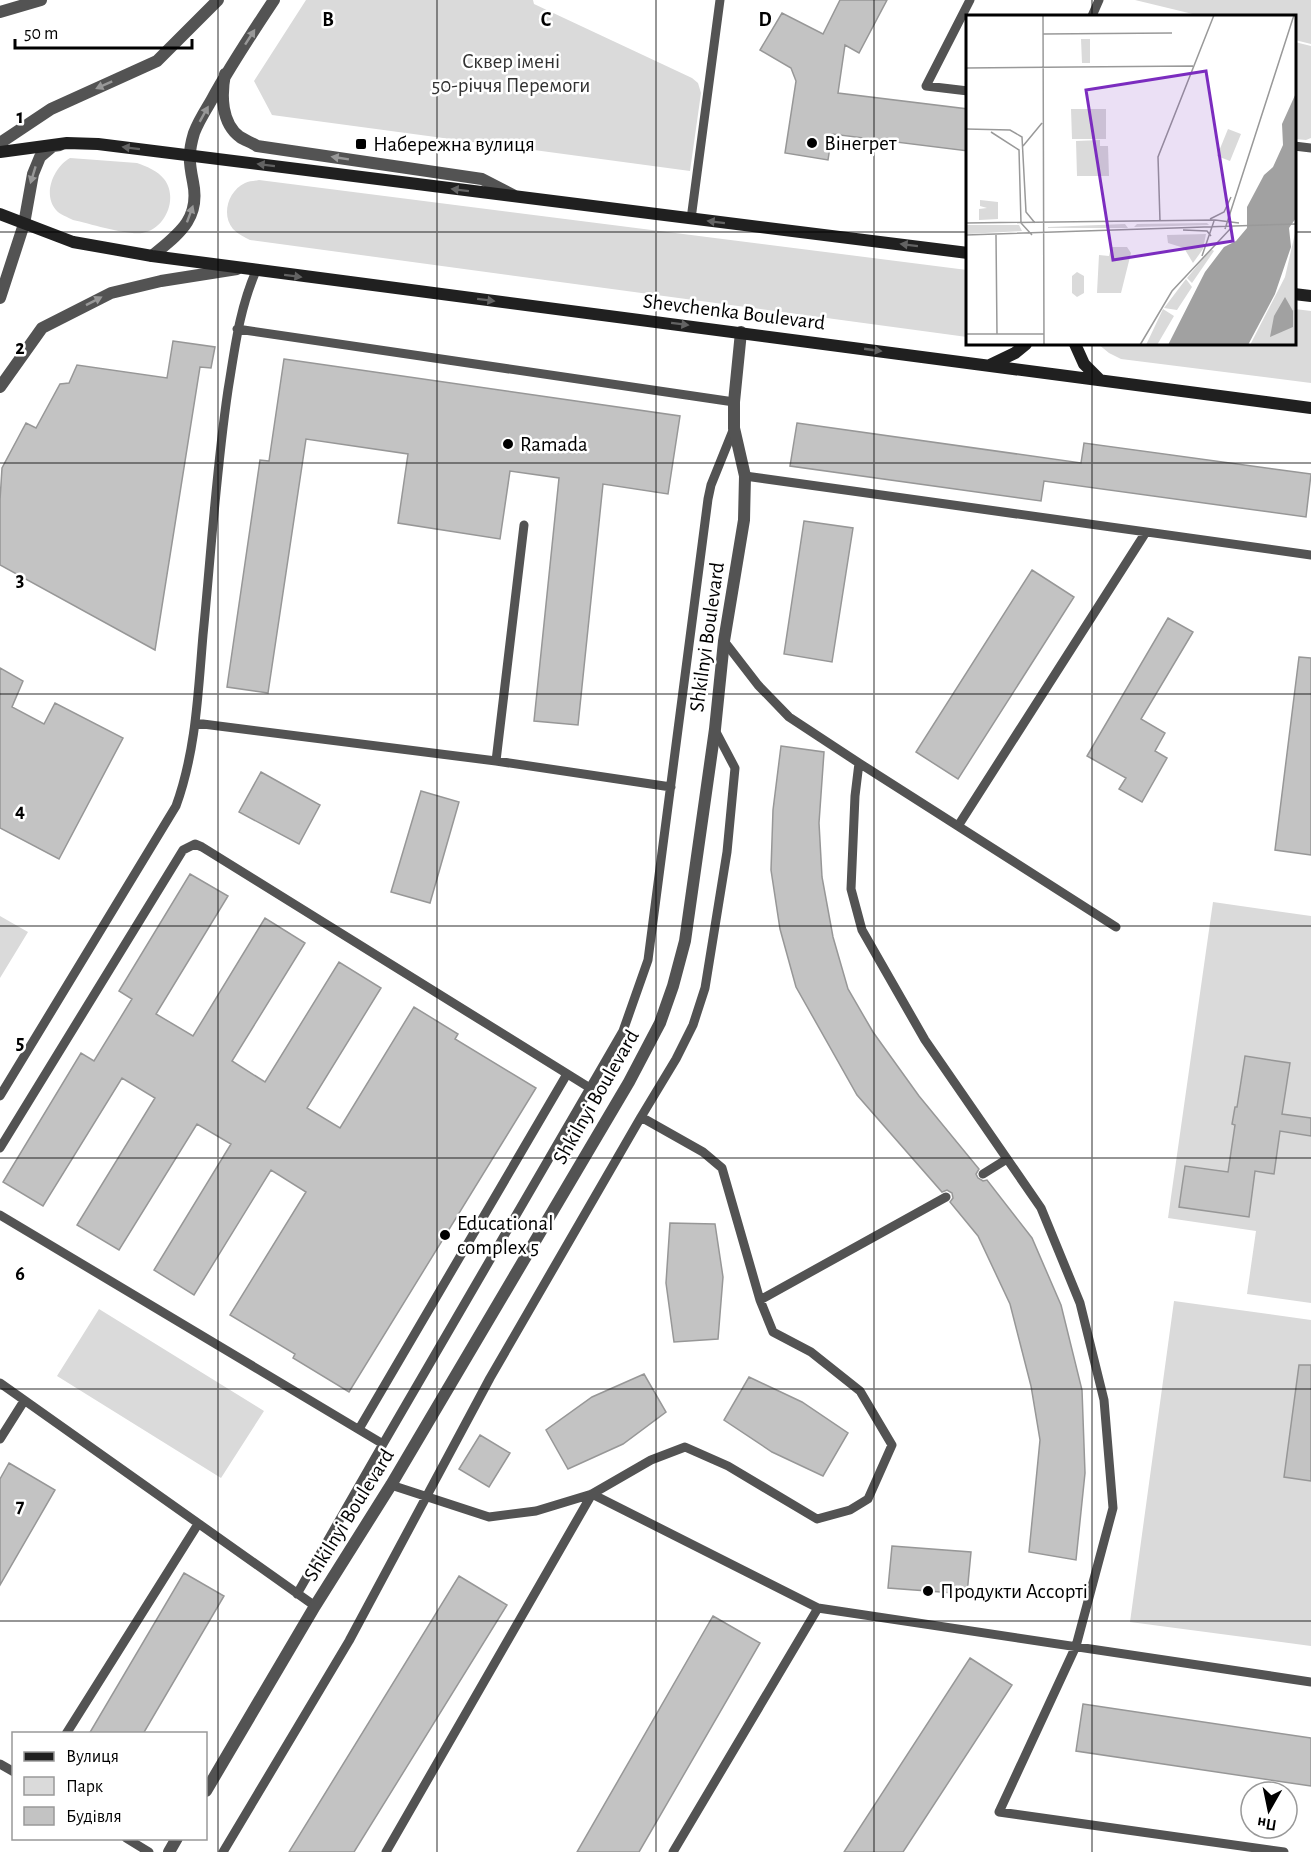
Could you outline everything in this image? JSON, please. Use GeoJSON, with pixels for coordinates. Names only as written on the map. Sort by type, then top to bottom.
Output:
{"type":"FeatureCollection","features":[{"type":"Feature","properties":{"kind":"main road"},"geometry":{"type":"LineString","coordinates":[[0,152],[67,143],[98,144],[966,253]]}},
{"type":"Feature","properties":{"kind":"main road","name":"Shevchenka Boulevard"},"geometry":{"type":"LineString","coordinates":[[0,214],[73,242],[152,256],[1311,408]]}},
{"type":"Feature","properties":{"kind":"main road"},"geometry":{"type":"LineString","coordinates":[[1296,294],[1311,296]]}},
{"type":"Feature","properties":{"kind":"main road"},"geometry":{"type":"LineString","coordinates":[[989,365],[1015,353],[1025,345]]}},
{"type":"Feature","properties":{"kind":"main road"},"geometry":{"type":"LineString","coordinates":[[1076,345],[1084,364],[1100,380]]}},
{"type":"Feature","properties":{"kind":"street"},"geometry":{"type":"LineString","coordinates":[[0,12],[41,0]]}},
{"type":"Feature","properties":{"kind":"street"},"geometry":{"type":"LineString","coordinates":[[0,143],[51,109],[157,61],[218,0]]}},
{"type":"Feature","properties":{"kind":"street"},"geometry":{"type":"LineString","coordinates":[[152,256],[174,238],[192,215],[195,198],[189,156],[194,131],[225,74],[274,0]]}},
{"type":"Feature","properties":{"kind":"street"},"geometry":{"type":"LineString","coordinates":[[225,74],[222,94],[228,125],[240,137],[257,146],[482,179],[518,198]]}},
{"type":"Feature","properties":{"kind":"street"},"geometry":{"type":"LineString","coordinates":[[0,298],[24,224],[33,174],[40,158],[53,147],[67,143]]}},
{"type":"Feature","properties":{"kind":"street"},"geometry":{"type":"LineString","coordinates":[[0,387],[42,328],[111,293],[161,281],[240,268]]}},
{"type":"Feature","properties":{"kind":"street","name":"Shkilnyi Boulevard"},"geometry":{"type":"LineString","coordinates":[[207,1789],[315,1606],[391,1485],[628,1082],[660,1023],[685,942],[715,729],[724,641],[744,520],[745,476],[734,428],[734,402],[741,332]]}},
{"type":"Feature","properties":{"kind":"lane"},"geometry":{"type":"LineString","coordinates":[[692,219],[720,0]]}},
{"type":"Feature","properties":{"kind":"lane"},"geometry":{"type":"LineString","coordinates":[[966,91],[926,86],[970,0]]}},
{"type":"Feature","properties":{"kind":"lane"},"geometry":{"type":"LineString","coordinates":[[1092,15],[1099,0]]}},
{"type":"Feature","properties":{"kind":"lane"},"geometry":{"type":"LineString","coordinates":[[1296,146],[1311,148]]}},
{"type":"Feature","properties":{"kind":"lane"},"geometry":{"type":"LineString","coordinates":[[0,1096],[176,806],[187,777],[195,723],[220,444],[237,329],[245,296],[256,271]]}},
{"type":"Feature","properties":{"kind":"lane"},"geometry":{"type":"LineString","coordinates":[[237,329],[734,402]]}},
{"type":"Feature","properties":{"kind":"lane"},"geometry":{"type":"LineString","coordinates":[[297,1594],[623,1030],[648,960],[708,499],[711,485],[734,428]]}},
{"type":"Feature","properties":{"kind":"lane"},"geometry":{"type":"LineString","coordinates":[[745,476],[1311,555]]}},
{"type":"Feature","properties":{"kind":"lane"},"geometry":{"type":"LineString","coordinates":[[496,761],[524,525]]}},
{"type":"Feature","properties":{"kind":"lane"},"geometry":{"type":"LineString","coordinates":[[958,826],[1146,532]]}},
{"type":"Feature","properties":{"kind":"lane"},"geometry":{"type":"LineString","coordinates":[[724,641],[758,685],[789,717],[1116,927]]}},
{"type":"Feature","properties":{"kind":"lane"},"geometry":{"type":"LineString","coordinates":[[195,723],[496,761],[671,787]]}},
{"type":"Feature","properties":{"kind":"lane"},"geometry":{"type":"LineString","coordinates":[[223,1852],[349,1641],[424,1497],[490,1378],[681,1050],[693,1025],[705,988],[727,852],[735,768],[715,729]]}},
{"type":"Feature","properties":{"kind":"lane"},"geometry":{"type":"LineString","coordinates":[[859,763],[850,889],[862,930],[925,1040],[1041,1208],[1077,1295],[1104,1400],[1113,1508],[1076,1647],[999,1812],[1284,1852]]}},
{"type":"Feature","properties":{"kind":"lane"},"geometry":{"type":"LineString","coordinates":[[0,1148],[183,850],[195,844],[590,1088]]}},
{"type":"Feature","properties":{"kind":"lane"},"geometry":{"type":"LineString","coordinates":[[359,1429],[567,1074]]}},
{"type":"Feature","properties":{"kind":"lane"},"geometry":{"type":"LineString","coordinates":[[391,1485],[489,1517],[536,1511],[592,1494],[651,1460],[685,1447],[728,1466],[817,1519],[850,1510],[868,1499],[892,1445],[860,1391],[811,1352],[773,1332],[760,1299],[722,1168],[703,1152],[641,1118]]}},
{"type":"Feature","properties":{"kind":"lane"},"geometry":{"type":"LineString","coordinates":[[983,1174],[1007,1159]]}},
{"type":"Feature","properties":{"kind":"lane"},"geometry":{"type":"LineString","coordinates":[[760,1299],[946,1197]]}},
{"type":"Feature","properties":{"kind":"lane"},"geometry":{"type":"LineString","coordinates":[[0,1215],[383,1444]]}},
{"type":"Feature","properties":{"kind":"lane"},"geometry":{"type":"LineString","coordinates":[[0,1383],[315,1606]]}},
{"type":"Feature","properties":{"kind":"lane"},"geometry":{"type":"LineString","coordinates":[[0,1439],[24,1401]]}},
{"type":"Feature","properties":{"kind":"lane"},"geometry":{"type":"LineString","coordinates":[[592,1494],[818,1608],[1311,1682]]}},
{"type":"Feature","properties":{"kind":"lane"},"geometry":{"type":"LineString","coordinates":[[386,1852],[592,1494]]}},
{"type":"Feature","properties":{"kind":"lane"},"geometry":{"type":"LineString","coordinates":[[67,1732],[198,1524]]}},
{"type":"Feature","properties":{"kind":"lane"},"geometry":{"type":"LineString","coordinates":[[673,1852],[818,1608]]}},
{"type":"Feature","properties":{"kind":"lane"},"geometry":{"type":"LineString","coordinates":[[128,1840],[149,1852]]}},
{"type":"Feature","properties":{"kind":"green space","name":"Сквер імені 50-річчя Перемоги"},"geometry":{"type":"Polygon","coordinates":[[[306,0],[533,0],[534,4],[692,78],[698,83],[701,93],[690,171],[272,115],[254,81],[306,0]]]}},
{"type":"Feature","properties":{"kind":"green space"},"geometry":{"type":"Polygon","coordinates":[[[1135,0],[1311,0],[1311,44],[1296,40],[1296,15],[1197,15],[1135,0]]]}},
{"type":"Feature","properties":{"kind":"green space"},"geometry":{"type":"Polygon","coordinates":[[[1296,42],[1311,46],[1311,138],[1296,139],[1296,42]]]}},
{"type":"Feature","properties":{"kind":"green space"},"geometry":{"type":"Polygon","coordinates":[[[70,158],[137,163],[155,171],[164,179],[170,195],[170,204],[163,220],[150,231],[135,233],[73,220],[60,213],[52,204],[50,189],[55,174],[70,158]]]}},
{"type":"Feature","properties":{"kind":"green space"},"geometry":{"type":"Polygon","coordinates":[[[259,180],[966,270],[966,337],[250,240],[233,229],[227,217],[231,197],[239,187],[247,182],[259,180]]]}},
{"type":"Feature","properties":{"kind":"green space"},"geometry":{"type":"Polygon","coordinates":[[[1296,309],[1311,311],[1311,383],[1121,359],[1099,345],[1296,345],[1296,309]]]}},
{"type":"Feature","properties":{"kind":"green space"},"geometry":{"type":"Polygon","coordinates":[[[1213,902],[1311,916],[1311,1303],[1247,1294],[1256,1231],[1168,1218],[1213,902]]]}},
{"type":"Feature","properties":{"kind":"green space"},"geometry":{"type":"Polygon","coordinates":[[[0,916],[28,932],[0,978],[0,916]]]}},
{"type":"Feature","properties":{"kind":"green space"},"geometry":{"type":"Polygon","coordinates":[[[1174,1301],[1311,1320],[1311,1646],[1130,1622],[1174,1301]]]}},
{"type":"Feature","properties":{"kind":"green space"},"geometry":{"type":"Polygon","coordinates":[[[99,1309],[264,1411],[221,1478],[57,1376],[99,1309]]]}},
{"type":"Feature","properties":{"kind":"building"},"geometry":{"type":"Polygon","coordinates":[[[840,0],[887,0],[859,53],[845,45],[838,93],[966,109],[966,151],[832,134],[828,160],[785,153],[796,81],[791,68],[760,50],[782,13],[823,34],[840,0]]]}},
{"type":"Feature","properties":{"kind":"building"},"geometry":{"type":"Polygon","coordinates":[[[173,341],[215,347],[211,368],[200,367],[155,650],[0,565],[0,500],[2,468],[26,423],[36,428],[60,384],[69,383],[77,365],[167,378],[173,341]]]}},
{"type":"Feature","properties":{"kind":"building","name":"Ramada"},"geometry":{"type":"Polygon","coordinates":[[[284,359],[680,416],[668,494],[603,484],[578,725],[534,721],[559,478],[510,471],[500,539],[398,523],[408,454],[306,439],[268,693],[227,687],[260,460],[269,461],[284,359]]]}},
{"type":"Feature","properties":{"kind":"building"},"geometry":{"type":"Polygon","coordinates":[[[797,423],[1081,463],[1084,443],[1311,474],[1306,517],[1044,481],[1041,501],[790,466],[797,423]]]}},
{"type":"Feature","properties":{"kind":"building"},"geometry":{"type":"Polygon","coordinates":[[[804,521],[853,528],[832,662],[784,654],[804,521]]]}},
{"type":"Feature","properties":{"kind":"building"},"geometry":{"type":"Polygon","coordinates":[[[1032,570],[1074,597],[958,779],[916,752],[1032,570]]]}},
{"type":"Feature","properties":{"kind":"building"},"geometry":{"type":"Polygon","coordinates":[[[1168,618],[1193,632],[1141,719],[1165,733],[1155,751],[1167,758],[1142,802],[1119,789],[1126,778],[1087,756],[1168,618]]]}},
{"type":"Feature","properties":{"kind":"building"},"geometry":{"type":"Polygon","coordinates":[[[1299,657],[1311,658],[1311,855],[1275,850],[1299,657]]]}},
{"type":"Feature","properties":{"kind":"building"},"geometry":{"type":"Polygon","coordinates":[[[0,668],[23,681],[12,707],[44,724],[55,703],[123,738],[59,859],[0,828],[0,668]]]}},
{"type":"Feature","properties":{"kind":"building"},"geometry":{"type":"Polygon","coordinates":[[[781,746],[824,752],[819,823],[822,877],[833,937],[848,989],[873,1032],[919,1096],[979,1169],[976,1174],[978,1178],[983,1181],[987,1180],[1032,1238],[1061,1305],[1082,1390],[1085,1473],[1076,1560],[1029,1552],[1040,1440],[1031,1386],[1010,1304],[978,1236],[950,1202],[953,1198],[952,1193],[947,1190],[942,1192],[857,1095],[796,987],[780,929],[771,870],[773,810],[781,746]]]}},
{"type":"Feature","properties":{"kind":"building"},"geometry":{"type":"Polygon","coordinates":[[[261,772],[320,805],[299,844],[239,812],[261,772]]]}},
{"type":"Feature","properties":{"kind":"building"},"geometry":{"type":"Polygon","coordinates":[[[421,791],[459,802],[430,903],[391,892],[421,791]]]}},
{"type":"Feature","properties":{"kind":"building"},"geometry":{"type":"Polygon","coordinates":[[[190,874],[228,896],[156,1014],[193,1036],[265,918],[305,943],[232,1061],[265,1082],[339,962],[381,988],[307,1108],[340,1128],[414,1007],[458,1034],[455,1039],[536,1088],[349,1392],[293,1358],[295,1354],[230,1315],[306,1192],[271,1170],[194,1295],[154,1270],[231,1144],[197,1124],[119,1250],[77,1225],[155,1098],[122,1078],[43,1206],[3,1182],[81,1053],[94,1061],[132,999],[119,991],[190,874]]]}},
{"type":"Feature","properties":{"kind":"building"},"geometry":{"type":"Polygon","coordinates":[[[1245,1056],[1290,1063],[1282,1114],[1311,1118],[1311,1136],[1280,1131],[1274,1174],[1255,1171],[1249,1217],[1179,1207],[1185,1166],[1228,1172],[1235,1125],[1232,1124],[1245,1056]]]}},
{"type":"Feature","properties":{"kind":"building"},"geometry":{"type":"Polygon","coordinates":[[[670,1223],[715,1224],[723,1277],[718,1339],[674,1342],[666,1283],[670,1223]]]}},
{"type":"Feature","properties":{"kind":"building"},"geometry":{"type":"Polygon","coordinates":[[[1299,1365],[1311,1365],[1311,1481],[1284,1477],[1299,1365]]]}},
{"type":"Feature","properties":{"kind":"building"},"geometry":{"type":"Polygon","coordinates":[[[644,1374],[666,1412],[623,1444],[568,1469],[546,1430],[592,1397],[644,1374]]]}},
{"type":"Feature","properties":{"kind":"building"},"geometry":{"type":"Polygon","coordinates":[[[749,1377],[802,1402],[848,1433],[823,1476],[772,1452],[724,1420],[749,1377]]]}},
{"type":"Feature","properties":{"kind":"building"},"geometry":{"type":"Polygon","coordinates":[[[480,1435],[510,1453],[489,1487],[459,1469],[480,1435]]]}},
{"type":"Feature","properties":{"kind":"building"},"geometry":{"type":"Polygon","coordinates":[[[9,1463],[55,1490],[0,1585],[0,1479],[9,1463]]]}},
{"type":"Feature","properties":{"kind":"building"},"geometry":{"type":"Polygon","coordinates":[[[892,1546],[971,1552],[967,1594],[888,1588],[892,1546]]]}},
{"type":"Feature","properties":{"kind":"building"},"geometry":{"type":"Polygon","coordinates":[[[184,1573],[224,1596],[144,1732],[90,1732],[184,1573]]]}},
{"type":"Feature","properties":{"kind":"building"},"geometry":{"type":"Polygon","coordinates":[[[459,1576],[507,1605],[354,1852],[289,1852],[459,1576]]]}},
{"type":"Feature","properties":{"kind":"building"},"geometry":{"type":"Polygon","coordinates":[[[713,1616],[760,1643],[639,1852],[577,1852],[713,1616]]]}},
{"type":"Feature","properties":{"kind":"building"},"geometry":{"type":"Polygon","coordinates":[[[970,1658],[1012,1685],[903,1852],[844,1852],[970,1658]]]}},
{"type":"Feature","properties":{"kind":"building"},"geometry":{"type":"Polygon","coordinates":[[[1083,1704],[1311,1738],[1311,1786],[1299,1784],[1299,1780],[1271,1780],[1076,1751],[1083,1704]]]}},
{"type":"Feature","properties":{"kind":"place","name":"Вінегрет"},"geometry":{"type":"Point","coordinates":[812,143]}},
{"type":"Feature","properties":{"kind":"place","name":"Набережна вулиця"},"geometry":{"type":"Point","coordinates":[361,144]}},
{"type":"Feature","properties":{"kind":"place","name":"Ramada"},"geometry":{"type":"Point","coordinates":[508,444]}},
{"type":"Feature","properties":{"kind":"place","name":"Educational complex 5"},"geometry":{"type":"Point","coordinates":[445,1235]}},
{"type":"Feature","properties":{"kind":"place","name":"Продукти Ассорті"},"geometry":{"type":"Point","coordinates":[928,1591]}}]}
